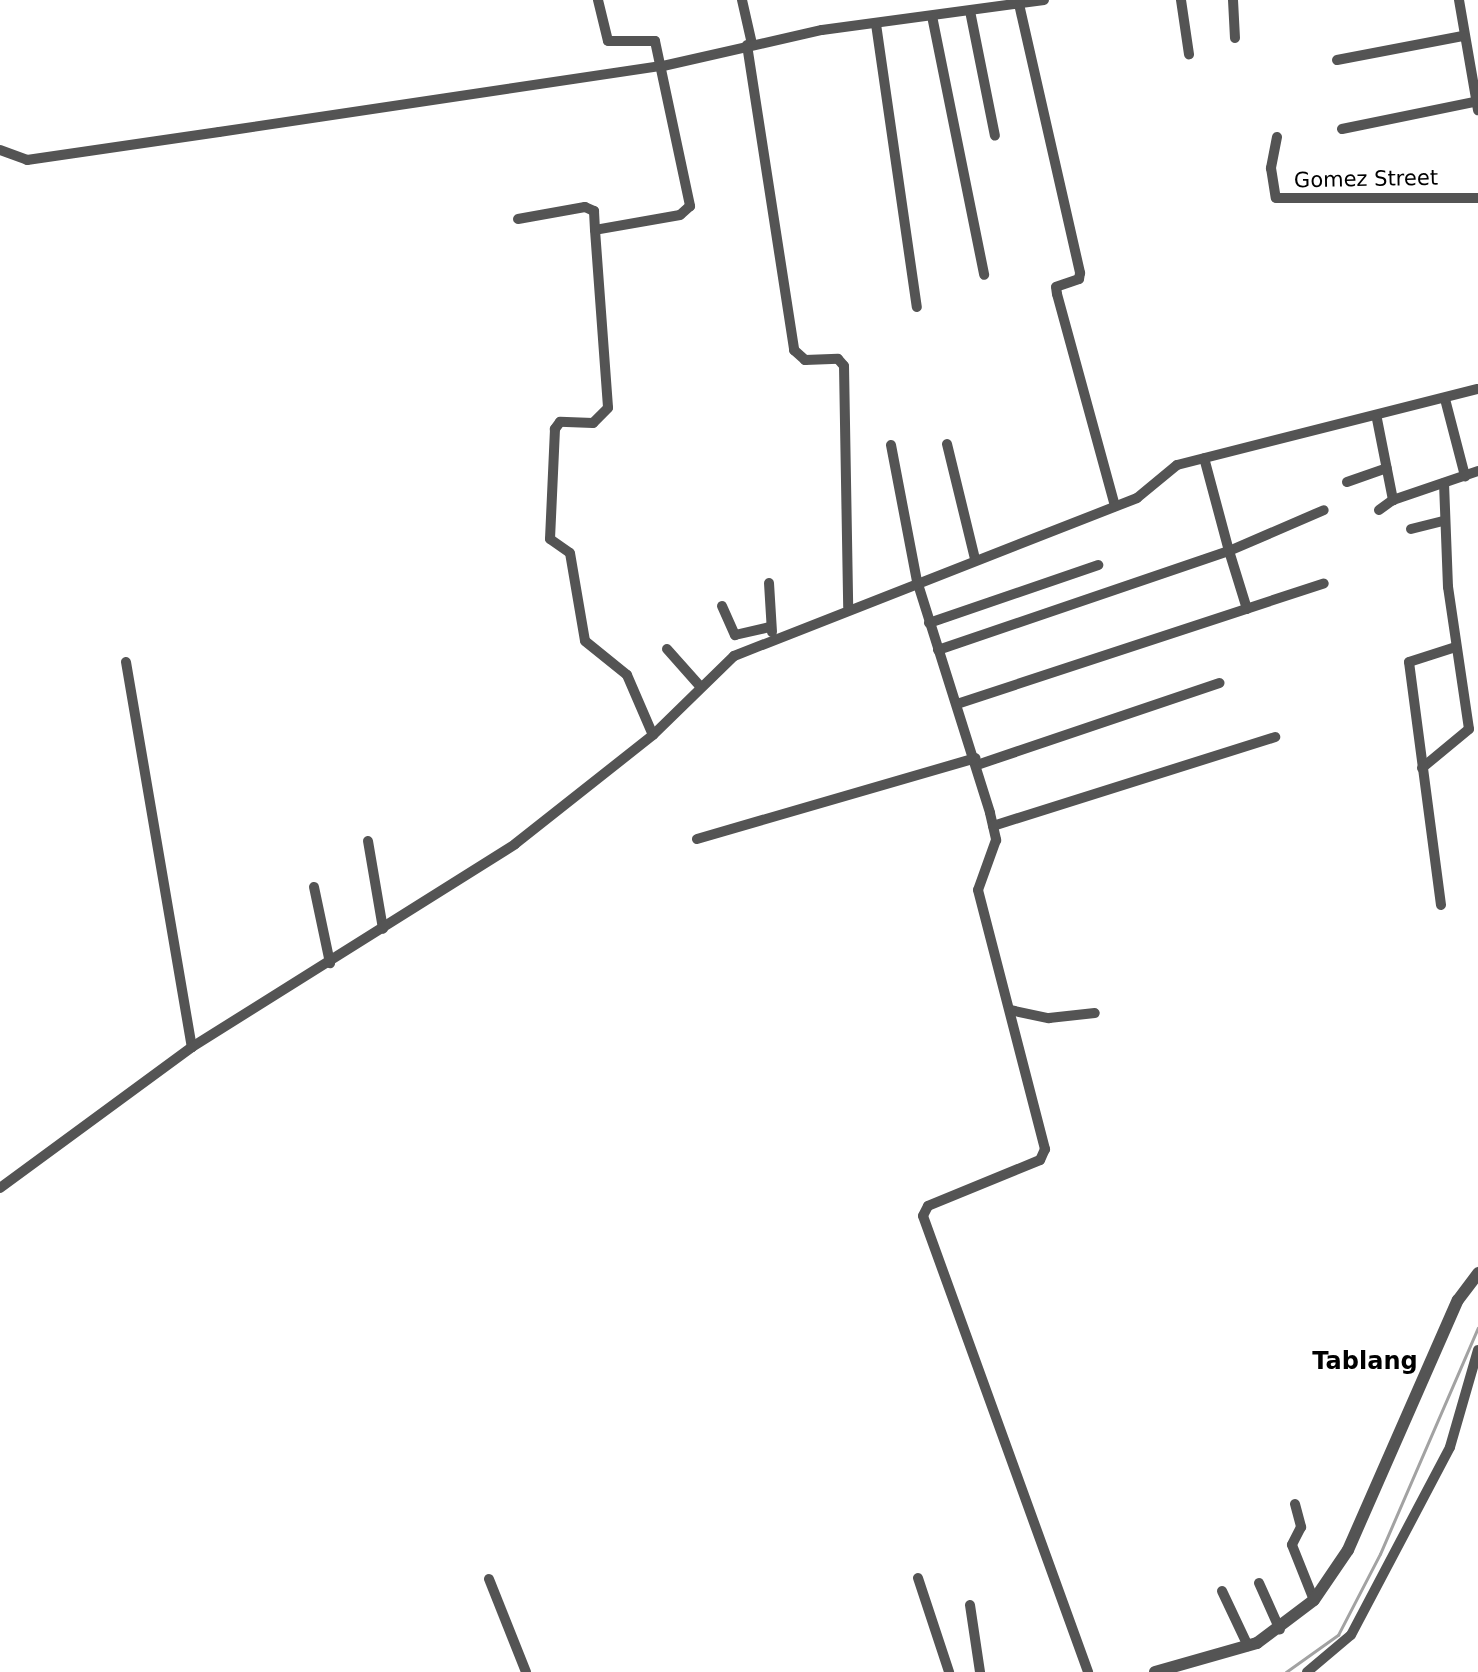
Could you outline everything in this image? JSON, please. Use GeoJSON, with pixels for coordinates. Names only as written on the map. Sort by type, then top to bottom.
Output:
{"type":"FeatureCollection","features":[{"type":"Feature","properties":{"kind":"street"},"geometry":{"type":"LineString","coordinates":[[595,230],[688,211],[663,66],[652,39],[606,39],[598,0]]}},
{"type":"Feature","properties":{"kind":"street"},"geometry":{"type":"LineString","coordinates":[[742,0],[794,350],[805,360],[838,359],[844,366],[848,607]]}},
{"type":"Feature","properties":{"kind":"street"},"geometry":{"type":"LineString","coordinates":[[0,150],[27,160],[663,66],[749,44],[1044,0]]}},
{"type":"Feature","properties":{"kind":"street"},"geometry":{"type":"LineString","coordinates":[[1181,0],[1189,54]]}},
{"type":"Feature","properties":{"kind":"street"},"geometry":{"type":"LineString","coordinates":[[1233,0],[1235,38]]}},
{"type":"Feature","properties":{"kind":"street"},"geometry":{"type":"LineString","coordinates":[[1342,129],[1477,104],[1463,36],[1459,0]]}},
{"type":"Feature","properties":{"kind":"street"},"geometry":{"type":"LineString","coordinates":[[1019,4],[1080,272],[1079,279],[1056,287],[1057,294],[1115,506]]}},
{"type":"Feature","properties":{"kind":"street"},"geometry":{"type":"LineString","coordinates":[[970,11],[995,136]]}},
{"type":"Feature","properties":{"kind":"street"},"geometry":{"type":"LineString","coordinates":[[932,16],[984,275]]}},
{"type":"Feature","properties":{"kind":"street"},"geometry":{"type":"LineString","coordinates":[[876,24],[917,307]]}},
{"type":"Feature","properties":{"kind":"street"},"geometry":{"type":"LineString","coordinates":[[1337,60],[1463,36]]}},
{"type":"Feature","properties":{"kind":"street","name":"Gomez Street"},"geometry":{"type":"LineString","coordinates":[[1278,137],[1271,167],[1276,198],[1478,198]]}},
{"type":"Feature","properties":{"kind":"street"},"geometry":{"type":"LineString","coordinates":[[518,219],[585,207],[594,211],[608,408],[593,423],[560,422],[555,429],[551,539],[569,553],[585,641],[627,675],[653,735]]}},
{"type":"Feature","properties":{"kind":"street"},"geometry":{"type":"LineString","coordinates":[[722,606],[735,635],[772,631],[848,607],[1137,498],[1177,465],[1377,419],[1478,389]]}},
{"type":"Feature","properties":{"kind":"street"},"geometry":{"type":"LineString","coordinates":[[1445,398],[1465,476]]}},
{"type":"Feature","properties":{"kind":"street"},"geometry":{"type":"LineString","coordinates":[[1377,419],[1393,500]]}},
{"type":"Feature","properties":{"kind":"street"},"geometry":{"type":"LineString","coordinates":[[947,444],[975,559]]}},
{"type":"Feature","properties":{"kind":"street"},"geometry":{"type":"LineString","coordinates":[[891,445],[917,581],[976,761],[993,826],[994,850],[978,883],[1045,1155],[928,1206],[923,1216],[1088,1672]]}},
{"type":"Feature","properties":{"kind":"street"},"geometry":{"type":"LineString","coordinates":[[1204,458],[1247,609]]}},
{"type":"Feature","properties":{"kind":"street"},"geometry":{"type":"LineString","coordinates":[[1347,482],[1387,468]]}},
{"type":"Feature","properties":{"kind":"street"},"geometry":{"type":"LineString","coordinates":[[1379,510],[1393,500],[1478,471]]}},
{"type":"Feature","properties":{"kind":"street"},"geometry":{"type":"LineString","coordinates":[[1422,768],[1469,729],[1456,647],[1443,521],[1444,483]]}},
{"type":"Feature","properties":{"kind":"street"},"geometry":{"type":"LineString","coordinates":[[938,650],[1229,551],[1324,510]]}},
{"type":"Feature","properties":{"kind":"street"},"geometry":{"type":"LineString","coordinates":[[1411,529],[1443,521]]}},
{"type":"Feature","properties":{"kind":"street"},"geometry":{"type":"LineString","coordinates":[[929,624],[1098,565]]}},
{"type":"Feature","properties":{"kind":"street"},"geometry":{"type":"LineString","coordinates":[[769,583],[772,631]]}},
{"type":"Feature","properties":{"kind":"street"},"geometry":{"type":"LineString","coordinates":[[957,704],[1324,583]]}},
{"type":"Feature","properties":{"kind":"street"},"geometry":{"type":"LineString","coordinates":[[0,1188],[192,1047],[330,963],[515,844],[653,735],[699,685],[734,656],[772,631]]}},
{"type":"Feature","properties":{"kind":"street"},"geometry":{"type":"LineString","coordinates":[[1441,905],[1409,662],[1456,647]]}},
{"type":"Feature","properties":{"kind":"street"},"geometry":{"type":"LineString","coordinates":[[667,649],[699,685]]}},
{"type":"Feature","properties":{"kind":"street"},"geometry":{"type":"LineString","coordinates":[[126,662],[192,1047]]}},
{"type":"Feature","properties":{"kind":"street"},"geometry":{"type":"LineString","coordinates":[[697,839],[976,761],[1219,683]]}},
{"type":"Feature","properties":{"kind":"street"},"geometry":{"type":"LineString","coordinates":[[993,826],[1275,737]]}},
{"type":"Feature","properties":{"kind":"street"},"geometry":{"type":"LineString","coordinates":[[368,841],[383,929]]}},
{"type":"Feature","properties":{"kind":"street"},"geometry":{"type":"LineString","coordinates":[[314,887],[330,963]]}},
{"type":"Feature","properties":{"kind":"street"},"geometry":{"type":"LineString","coordinates":[[1010,1010],[1040,1017],[1095,1013]]}},
{"type":"Feature","properties":{"kind":"street"},"geometry":{"type":"LineString","coordinates":[[1155,1672],[1248,1646],[1280,1630],[1314,1600],[1348,1550],[1458,1300],[1478,1273]]}},
{"type":"Feature","properties":{"kind":"street"},"geometry":{"type":"LineString","coordinates":[[1307,1672],[1351,1635],[1450,1447],[1478,1350]]}},
{"type":"Feature","properties":{"kind":"street"},"geometry":{"type":"LineString","coordinates":[[1295,1504],[1301,1527],[1292,1545],[1314,1600]]}},
{"type":"Feature","properties":{"kind":"street"},"geometry":{"type":"LineString","coordinates":[[918,1578],[949,1672]]}},
{"type":"Feature","properties":{"kind":"street"},"geometry":{"type":"LineString","coordinates":[[489,1579],[526,1672]]}},
{"type":"Feature","properties":{"kind":"street"},"geometry":{"type":"LineString","coordinates":[[1259,1583],[1280,1630]]}},
{"type":"Feature","properties":{"kind":"street"},"geometry":{"type":"LineString","coordinates":[[1222,1591],[1248,1646]]}},
{"type":"Feature","properties":{"kind":"street"},"geometry":{"type":"LineString","coordinates":[[970,1605],[980,1672]]}},
{"type":"Feature","properties":{"kind":"waterway"},"geometry":{"type":"LineString","coordinates":[[1286,1672],[1338,1635],[1380,1554],[1478,1328]]}},
{"type":"Feature","properties":{"kind":"district","name":"Tablang"},"geometry":{"type":"Point","coordinates":[1365,1362]}}]}
